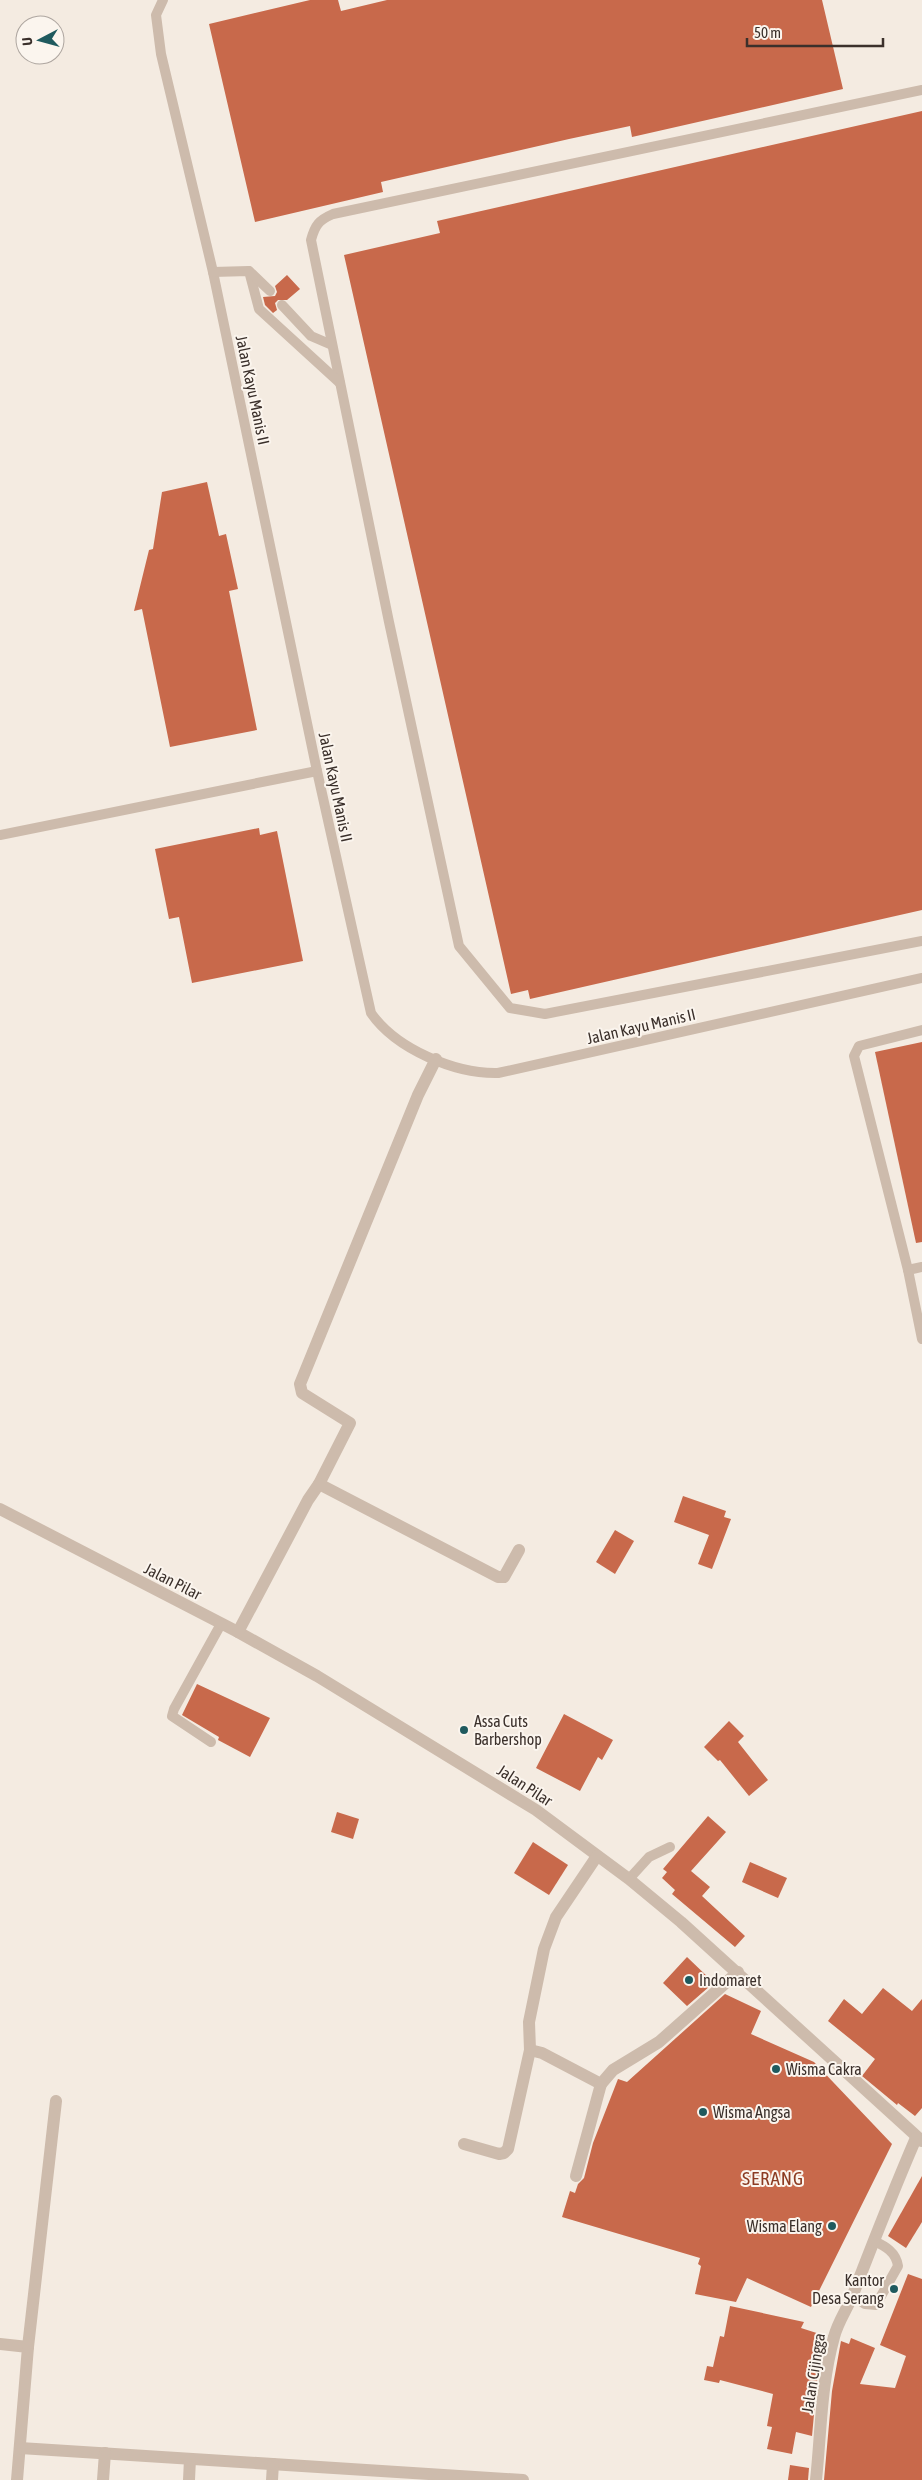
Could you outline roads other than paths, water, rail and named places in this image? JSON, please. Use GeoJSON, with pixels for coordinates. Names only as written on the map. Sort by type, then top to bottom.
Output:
{"type":"FeatureCollection","features":[{"type":"Feature","properties":{"kind":"street"},"geometry":{"type":"LineString","coordinates":[[238,1632],[350,1423],[302,1393],[300,1384],[418,1095],[436,1059]]}},
{"type":"Feature","properties":{"kind":"street"},"geometry":{"type":"LineString","coordinates":[[319,1484],[498,1577],[504,1577],[518,1550]]}},
{"type":"Feature","properties":{"kind":"street","name":"Jalan Pilar"},"geometry":{"type":"LineString","coordinates":[[0,1509],[238,1632],[325,1681],[536,1810],[629,1879],[738,1972],[919,2139]]}},
{"type":"Feature","properties":{"kind":"street"},"geometry":{"type":"LineString","coordinates":[[464,2144],[499,2154],[506,2152],[530,2050],[529,2022],[544,1949],[556,1917],[597,1856]]}},
{"type":"Feature","properties":{"kind":"street"},"geometry":{"type":"LineString","coordinates":[[576,2176],[601,2084],[613,2070],[659,2042],[738,1972]]}},
{"type":"Feature","properties":{"kind":"street"},"geometry":{"type":"LineString","coordinates":[[530,2050],[542,2053],[601,2084]]}},
{"type":"Feature","properties":{"kind":"street"},"geometry":{"type":"LineString","coordinates":[[17,2480],[28,2347],[56,2101]]}},
{"type":"Feature","properties":{"kind":"street","name":"Jalan Cijingga"},"geometry":{"type":"LineString","coordinates":[[816,2480],[831,2348],[837,2326],[853,2296],[882,2217],[919,2139]]}},
{"type":"Feature","properties":{"kind":"street"},"geometry":{"type":"LineString","coordinates":[[0,2344],[28,2347]]}},
{"type":"Feature","properties":{"kind":"street"},"geometry":{"type":"LineString","coordinates":[[20,2448],[273,2464],[360,2475],[524,2480]]}},
{"type":"Feature","properties":{"kind":"street"},"geometry":{"type":"LineString","coordinates":[[103,2480],[105,2453]]}},
{"type":"Feature","properties":{"kind":"street"},"geometry":{"type":"LineString","coordinates":[[188,2480],[190,2459]]}},
{"type":"Feature","properties":{"kind":"street"},"geometry":{"type":"LineString","coordinates":[[272,2480],[273,2464]]}},
{"type":"Feature","properties":{"kind":"lane","name":"Jalan Kayu Manis II"},"geometry":{"type":"LineString","coordinates":[[163,0],[156,15],[161,54],[213,272],[316,771],[371,1013],[381,1027],[411,1049],[436,1059],[479,1074],[498,1073],[922,978]]}},
{"type":"Feature","properties":{"kind":"lane"},"geometry":{"type":"LineString","coordinates":[[922,90],[326,217],[319,220],[314,228],[311,240],[459,946],[510,1008],[545,1014],[922,941]]}},
{"type":"Feature","properties":{"kind":"lane"},"geometry":{"type":"LineString","coordinates":[[249,271],[259,309],[340,383]]}},
{"type":"Feature","properties":{"kind":"lane"},"geometry":{"type":"LineString","coordinates":[[213,272],[249,271],[270,291]]}},
{"type":"Feature","properties":{"kind":"lane"},"geometry":{"type":"LineString","coordinates":[[282,305],[311,336],[332,345]]}},
{"type":"Feature","properties":{"kind":"lane"},"geometry":{"type":"LineString","coordinates":[[0,835],[316,771]]}},
{"type":"Feature","properties":{"kind":"lane"},"geometry":{"type":"LineString","coordinates":[[922,1030],[859,1046],[854,1056],[908,1270],[922,1339]]}},
{"type":"Feature","properties":{"kind":"lane"},"geometry":{"type":"LineString","coordinates":[[908,1270],[922,1267]]}},
{"type":"Feature","properties":{"kind":"lane"},"geometry":{"type":"LineString","coordinates":[[211,1742],[178,1722],[172,1716],[174,1709],[221,1624]]}},
{"type":"Feature","properties":{"kind":"lane"},"geometry":{"type":"LineString","coordinates":[[629,1879],[649,1857],[670,1848]]}},
{"type":"Feature","properties":{"kind":"lane"},"geometry":{"type":"LineString","coordinates":[[853,2296],[865,2304],[876,2305],[898,2266],[897,2260],[891,2251],[874,2241]]}},
{"type":"Feature","properties":{"kind":"place","name":"Assa Cuts Barbershop"},"geometry":{"type":"Point","coordinates":[464,1730]}},
{"type":"Feature","properties":{"kind":"place","name":"Indomaret"},"geometry":{"type":"Point","coordinates":[689,1980]}},
{"type":"Feature","properties":{"kind":"place","name":"Wisma Cakra"},"geometry":{"type":"Point","coordinates":[776,2069]}},
{"type":"Feature","properties":{"kind":"place","name":"Wisma Angsa"},"geometry":{"type":"Point","coordinates":[703,2112]}},
{"type":"Feature","properties":{"kind":"place","name":"Wisma Elang"},"geometry":{"type":"Point","coordinates":[832,2226]}},
{"type":"Feature","properties":{"kind":"place","name":"Kantor Desa Serang"},"geometry":{"type":"Point","coordinates":[894,2289]}},
{"type":"Feature","properties":{"kind":"district","name":"SERANG"},"geometry":{"type":"Point","coordinates":[773,2178]}}]}
